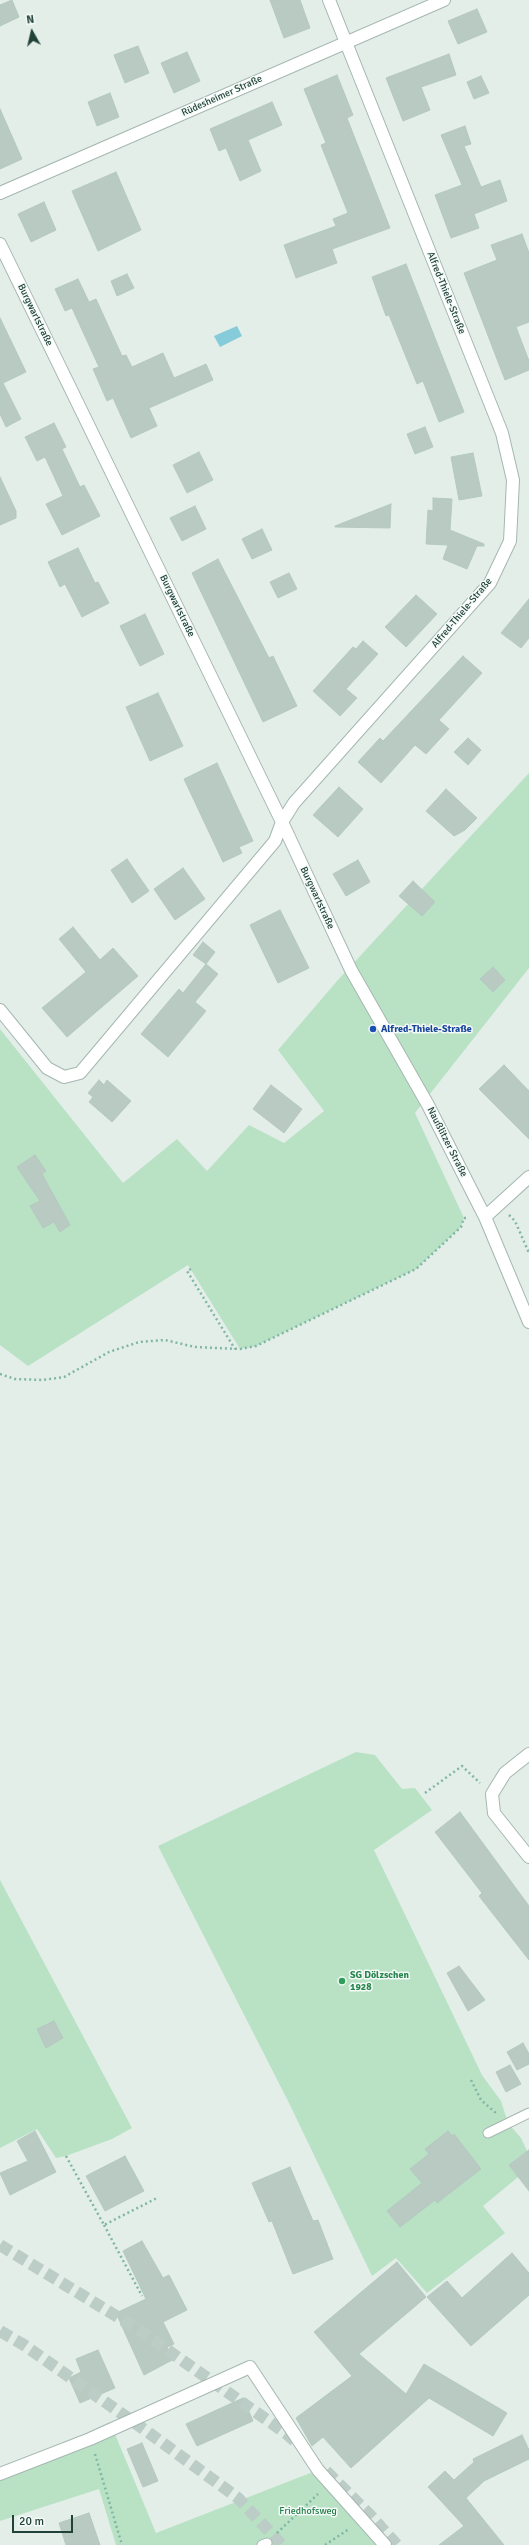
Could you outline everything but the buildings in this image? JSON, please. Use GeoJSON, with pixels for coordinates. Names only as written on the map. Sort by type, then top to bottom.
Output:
{"type":"FeatureCollection","features":[{"type":"Feature","properties":{"kind":"street","name":"Alfred-Thiele-Straße"},"geometry":{"type":"LineString","coordinates":[[0,1010],[47,1068],[64,1077],[80,1073],[276,841],[282,822],[294,803],[490,583],[510,541],[513,480],[502,433],[329,0]]}},
{"type":"Feature","properties":{"kind":"street","name":"Rüdesheimer Straße"},"geometry":{"type":"LineString","coordinates":[[0,193],[444,0]]}},
{"type":"Feature","properties":{"kind":"street","name":"Burgwartstraße"},"geometry":{"type":"LineString","coordinates":[[0,244],[282,822],[351,970]]}},
{"type":"Feature","properties":{"kind":"street","name":"Naußlitzer Straße"},"geometry":{"type":"LineString","coordinates":[[351,970],[428,1105],[485,1217],[529,1322]]}},
{"type":"Feature","properties":{"kind":"street"},"geometry":{"type":"LineString","coordinates":[[485,1217],[529,1177]]}},
{"type":"Feature","properties":{"kind":"street"},"geometry":{"type":"LineString","coordinates":[[529,1754],[506,1773],[492,1794],[494,1813],[529,1858]]}},
{"type":"Feature","properties":{"kind":"street"},"geometry":{"type":"LineString","coordinates":[[0,2474],[90,2439],[250,2367],[318,2470],[384,2545]]}},
{"type":"Feature","properties":{"kind":"lane"},"geometry":{"type":"LineString","coordinates":[[488,2133],[529,2113]]}},
{"type":"Feature","properties":{"kind":"path"},"geometry":{"type":"LineString","coordinates":[[500,1204],[515,1221],[529,1253]]}},
{"type":"Feature","properties":{"kind":"path"},"geometry":{"type":"LineString","coordinates":[[0,1374],[15,1379],[43,1380],[64,1377],[109,1352],[145,1342],[165,1340],[195,1347],[235,1349],[256,1346],[416,1269],[461,1227],[464,1218],[485,1217]]}},
{"type":"Feature","properties":{"kind":"path"},"geometry":{"type":"LineString","coordinates":[[191,1269],[187,1271],[235,1349]]}},
{"type":"Feature","properties":{"kind":"path"},"geometry":{"type":"LineString","coordinates":[[425,1793],[462,1766],[492,1794]]}},
{"type":"Feature","properties":{"kind":"path"},"geometry":{"type":"LineString","coordinates":[[471,2080],[481,2100],[508,2123]]}},
{"type":"Feature","properties":{"kind":"path"},"geometry":{"type":"LineString","coordinates":[[66,2156],[142,2296]]}},
{"type":"Feature","properties":{"kind":"path"},"geometry":{"type":"LineString","coordinates":[[104,2225],[157,2198]]}},
{"type":"Feature","properties":{"kind":"path"},"geometry":{"type":"LineString","coordinates":[[90,2439],[122,2545]]}},
{"type":"Feature","properties":{"kind":"path"},"geometry":{"type":"LineString","coordinates":[[265,2544],[330,2483]]}},
{"type":"Feature","properties":{"kind":"path"},"geometry":{"type":"LineString","coordinates":[[325,2545],[356,2524]]}},
{"type":"Feature","properties":{"kind":"green space"},"geometry":{"type":"Polygon","coordinates":[[[529,773],[529,968],[415,1113],[464,1218],[461,1227],[416,1269],[256,1346],[240,1349],[188,1265],[28,1366],[0,1345],[0,1029],[123,1183],[177,1139],[207,1171],[249,1125],[284,1143],[324,1111],[278,1050],[337,981],[529,773]]]}},
{"type":"Feature","properties":{"kind":"green space"},"geometry":{"type":"Polygon","coordinates":[[[356,1752],[375,1755],[402,1789],[415,1788],[432,1810],[374,1850],[482,2075],[501,2101],[508,2123],[521,2138],[529,2155],[529,2168],[483,2206],[505,2233],[427,2293],[396,2258],[372,2276],[289,2103],[158,1846],[356,1752]]]}},
{"type":"Feature","properties":{"kind":"green space"},"geometry":{"type":"Polygon","coordinates":[[[0,1880],[132,2128],[112,2139],[66,2156],[56,2158],[37,2129],[0,2148],[0,1880]]]}},
{"type":"Feature","properties":{"kind":"green space","name":"Friedhofsweg"},"geometry":{"type":"Polygon","coordinates":[[[110,2422],[156,2533],[318,2470],[385,2545],[116,2545],[99,2489],[0,2521],[0,2468],[65,2443],[110,2422]]]}},
{"type":"Feature","properties":{"kind":"water"},"geometry":{"type":"Polygon","coordinates":[[[237,326],[242,336],[220,347],[214,336],[237,326]]]}},
{"type":"Feature","properties":{"kind":"tunnel"},"geometry":{"type":"LineString","coordinates":[[0,2245],[139,2330],[287,2434],[298,2444]]}},
{"type":"Feature","properties":{"kind":"tunnel"},"geometry":{"type":"LineString","coordinates":[[0,2331],[24,2345],[145,2430],[238,2498],[282,2545]]}},
{"type":"Feature","properties":{"kind":"tunnel"},"geometry":{"type":"LineString","coordinates":[[326,2471],[370,2515],[397,2545]]}},
{"type":"Feature","properties":{"kind":"place","name":"Alfred-Thiele-Straße"},"geometry":{"type":"Point","coordinates":[373,1029]}},
{"type":"Feature","properties":{"kind":"place","name":"SG Dölzschen 1928"},"geometry":{"type":"Point","coordinates":[342,1981]}}]}
